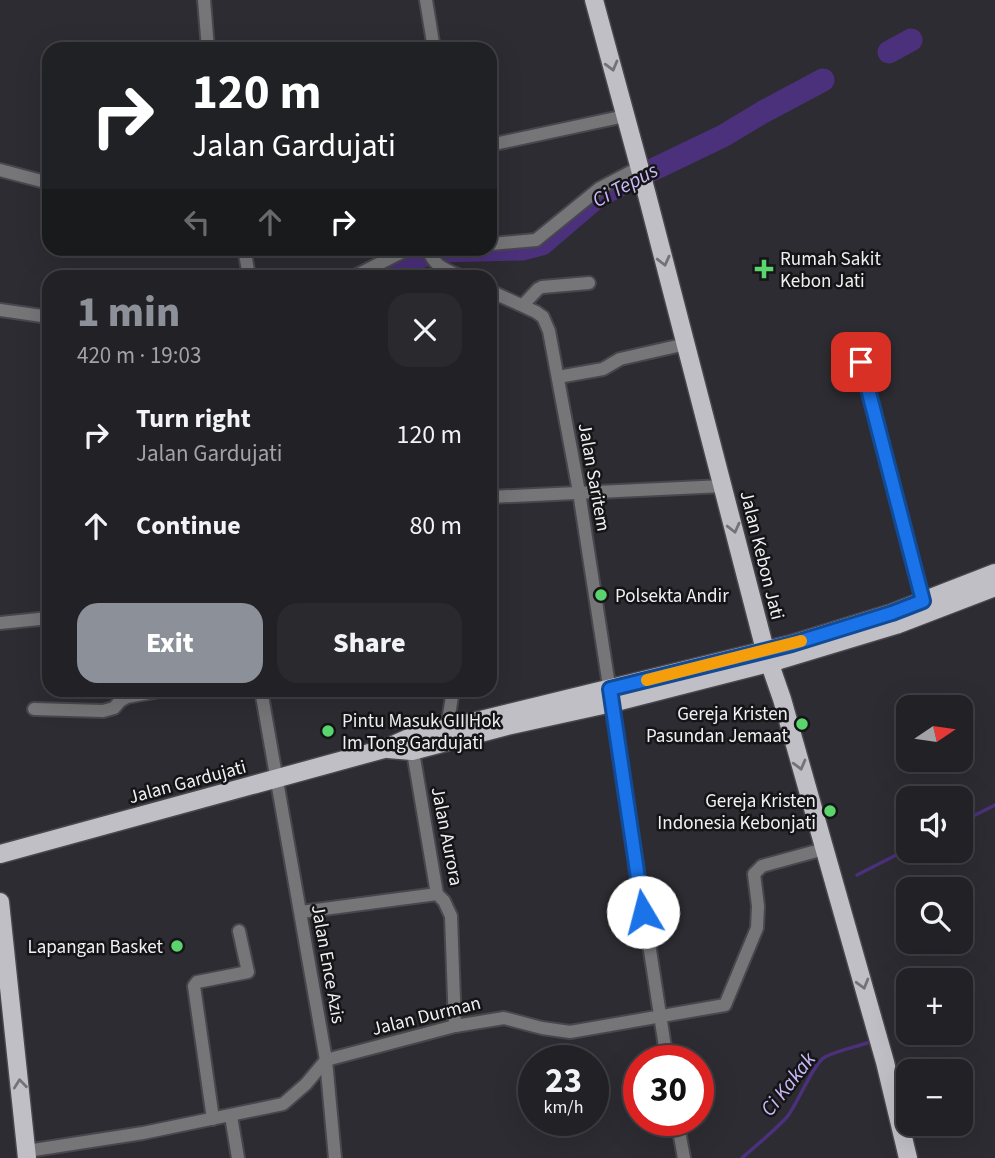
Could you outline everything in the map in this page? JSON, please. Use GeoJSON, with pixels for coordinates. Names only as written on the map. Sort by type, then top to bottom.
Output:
{"type":"FeatureCollection","features":[{"type":"Feature","properties":{"kind":"main road","name":"Jalan Kebon Jati"},"geometry":{"type":"LineString","coordinates":[[594,0],[757,618],[885,1062],[908,1158]]}},
{"type":"Feature","properties":{"kind":"main road"},"geometry":{"type":"LineString","coordinates":[[794,650],[896,625],[970,590],[995,573]]}},
{"type":"Feature","properties":{"kind":"main road"},"geometry":{"type":"LineString","coordinates":[[782,699],[781,678],[794,650],[923,601],[995,587]]}},
{"type":"Feature","properties":{"kind":"main road"},"geometry":{"type":"LineString","coordinates":[[757,618],[764,628],[794,650]]}},
{"type":"Feature","properties":{"kind":"main road","name":"Jalan Gardujati"},"geometry":{"type":"LineString","coordinates":[[0,854],[384,749],[507,726],[611,696],[794,650]]}},
{"type":"Feature","properties":{"kind":"main road","name":"Jalan Gardujati"},"geometry":{"type":"LineString","coordinates":[[412,744],[447,727],[611,696]]}},
{"type":"Feature","properties":{"kind":"main road"},"geometry":{"type":"LineString","coordinates":[[0,902],[27,1155]]}},
{"type":"Feature","properties":{"kind":"street"},"geometry":{"type":"LineString","coordinates":[[204,0],[207,42]]}},
{"type":"Feature","properties":{"kind":"street"},"geometry":{"type":"LineString","coordinates":[[426,0],[433,42]]}},
{"type":"Feature","properties":{"kind":"street"},"geometry":{"type":"LineString","coordinates":[[497,143],[625,116]]}},
{"type":"Feature","properties":{"kind":"street"},"geometry":{"type":"LineString","coordinates":[[497,243],[536,240],[600,188],[640,169]]}},
{"type":"Feature","properties":{"kind":"street"},"geometry":{"type":"LineString","coordinates":[[0,170],[42,181]]}},
{"type":"Feature","properties":{"kind":"street"},"geometry":{"type":"LineString","coordinates":[[367,270],[394,256]]}},
{"type":"Feature","properties":{"kind":"street"},"geometry":{"type":"LineString","coordinates":[[431,256],[451,270]]}},
{"type":"Feature","properties":{"kind":"street"},"geometry":{"type":"LineString","coordinates":[[523,305],[542,287],[589,283]]}},
{"type":"Feature","properties":{"kind":"street","name":"Jalan Saritem"},"geometry":{"type":"LineString","coordinates":[[497,294],[542,317],[549,331],[579,492],[664,1045]]}},
{"type":"Feature","properties":{"kind":"street"},"geometry":{"type":"LineString","coordinates":[[0,310],[42,316]]}},
{"type":"Feature","properties":{"kind":"street"},"geometry":{"type":"LineString","coordinates":[[558,377],[603,369],[620,359],[686,344]]}},
{"type":"Feature","properties":{"kind":"street"},"geometry":{"type":"LineString","coordinates":[[861,362],[923,601]]}},
{"type":"Feature","properties":{"kind":"street"},"geometry":{"type":"LineString","coordinates":[[497,497],[723,486]]}},
{"type":"Feature","properties":{"kind":"street"},"geometry":{"type":"LineString","coordinates":[[0,623],[42,619]]}},
{"type":"Feature","properties":{"kind":"street"},"geometry":{"type":"LineString","coordinates":[[34,709],[103,711],[114,708],[127,697]]}},
{"type":"Feature","properties":{"kind":"street","name":"Jalan Ence Azis"},"geometry":{"type":"LineString","coordinates":[[262,697],[326,1060],[335,1158]]}},
{"type":"Feature","properties":{"kind":"street"},"geometry":{"type":"LineString","coordinates":[[447,727],[452,697]]}},
{"type":"Feature","properties":{"kind":"street","name":"Jalan Aurora"},"geometry":{"type":"LineString","coordinates":[[412,744],[437,894],[444,901],[451,916],[455,1026]]}},
{"type":"Feature","properties":{"kind":"street","name":"Jalan Durman"},"geometry":{"type":"LineString","coordinates":[[326,1060],[455,1026],[504,1018],[570,1032],[725,1005],[757,928],[758,905],[754,874],[757,869],[824,849]]}},
{"type":"Feature","properties":{"kind":"street"},"geometry":{"type":"LineString","coordinates":[[301,912],[437,894]]}},
{"type":"Feature","properties":{"kind":"street"},"geometry":{"type":"LineString","coordinates":[[213,1119],[194,986],[197,982],[248,972],[239,931]]}},
{"type":"Feature","properties":{"kind":"street"},"geometry":{"type":"LineString","coordinates":[[27,1155],[284,1104],[306,1084],[326,1060]]}},
{"type":"Feature","properties":{"kind":"street"},"geometry":{"type":"LineString","coordinates":[[231,1116],[239,1158]]}},
{"type":"Feature","properties":{"kind":"street"},"geometry":{"type":"LineString","coordinates":[[680,1136],[684,1158]]}},
{"type":"Feature","properties":{"kind":"waterway","name":"Ci Tepus"},"geometry":{"type":"LineString","coordinates":[[889,52],[911,40]]}},
{"type":"Feature","properties":{"kind":"waterway","name":"Ci Tepus"},"geometry":{"type":"LineString","coordinates":[[497,250],[523,249],[542,244],[598,196],[723,136],[823,80]]}},
{"type":"Feature","properties":{"kind":"waterway","name":"Ci Tepus"},"geometry":{"type":"LineString","coordinates":[[396,270],[423,256]]}},
{"type":"Feature","properties":{"kind":"waterway","name":"Ci Kakak"},"geometry":{"type":"LineString","coordinates":[[973,816],[995,805]]}},
{"type":"Feature","properties":{"kind":"waterway","name":"Ci Kakak"},"geometry":{"type":"LineString","coordinates":[[857,875],[896,855]]}},
{"type":"Feature","properties":{"kind":"waterway","name":"Ci Kakak"},"geometry":{"type":"LineString","coordinates":[[742,1158],[787,1117],[820,1061],[835,1053],[867,1043]]}},
{"type":"Feature","properties":{"kind":"slow traffic"},"geometry":{"type":"LineString","coordinates":[[647,680],[801,641]]}},
{"type":"Feature","properties":{"kind":"place","name":"Rumah Sakit Kebon Jati"},"geometry":{"type":"Point","coordinates":[764,269]}},
{"type":"Feature","properties":{"kind":"place","name":"Polsekta Andir"},"geometry":{"type":"Point","coordinates":[601,595]}},
{"type":"Feature","properties":{"kind":"place","name":"Gereja Kristen Pasundan Jemaat"},"geometry":{"type":"Point","coordinates":[802,724]}},
{"type":"Feature","properties":{"kind":"place","name":"Pintu Masuk GII Hok Im Tong Gardujati"},"geometry":{"type":"Point","coordinates":[328,731]}},
{"type":"Feature","properties":{"kind":"place","name":"Gereja Kristen Indonesia Kebonjati"},"geometry":{"type":"Point","coordinates":[830,811]}},
{"type":"Feature","properties":{"kind":"place","name":"Lapangan Basket"},"geometry":{"type":"Point","coordinates":[177,946]}},
{"type":"Feature","properties":{"kind":"route"},"geometry":{"type":"LineString","coordinates":[[643,912],[610,689],[792,644],[923,601],[861,362]]}}]}
